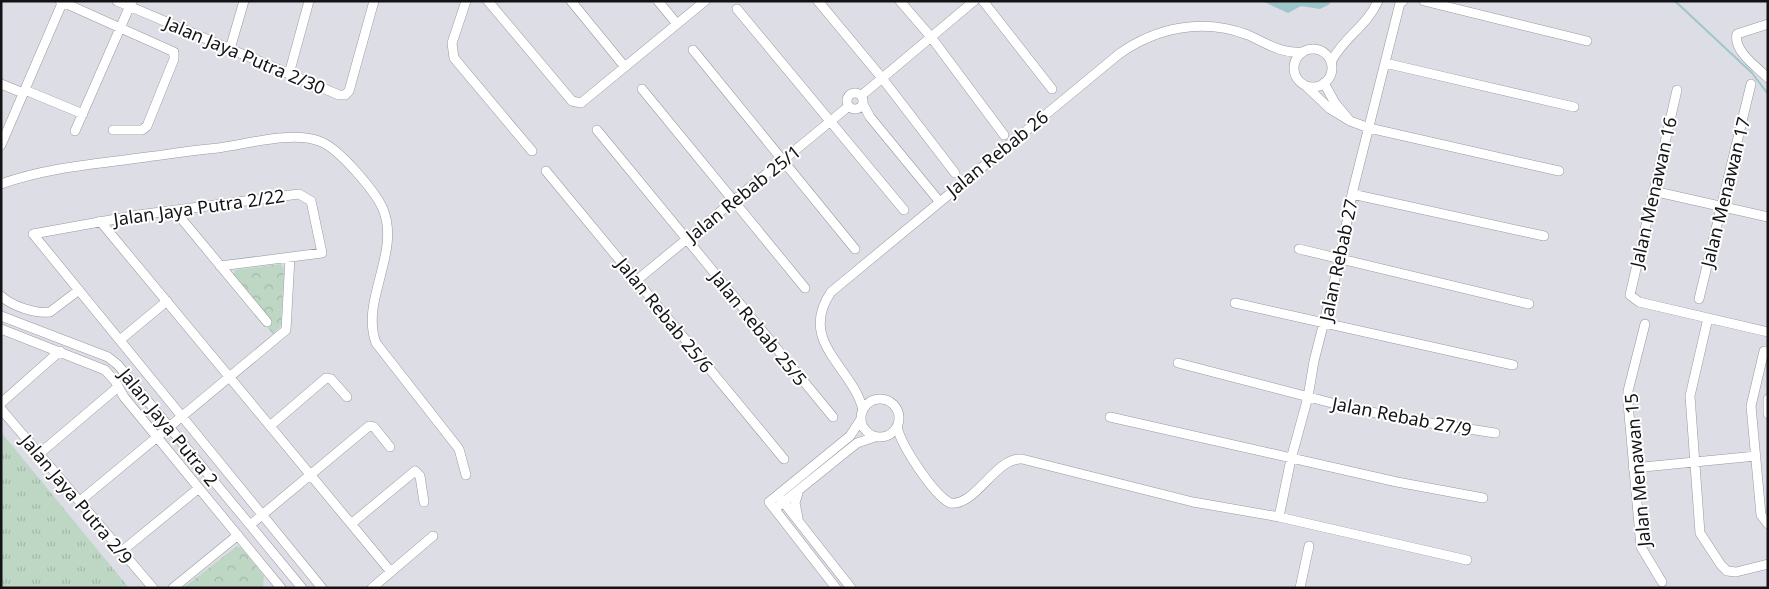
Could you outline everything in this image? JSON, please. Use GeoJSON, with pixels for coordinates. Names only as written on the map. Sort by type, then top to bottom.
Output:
{"type":"FeatureCollection","features":[{"type":"Feature","properties":{"kind":"street","name":"Jalan Jaya Putra 2/30"},"geometry":{"type":"LineString","coordinates":[[117,1],[131,4],[230,49],[339,95],[345,95],[349,91],[374,1]]}},
{"type":"Feature","properties":{"kind":"street"},"geometry":{"type":"LineString","coordinates":[[230,49],[244,1]]}},
{"type":"Feature","properties":{"kind":"street"},"geometry":{"type":"LineString","coordinates":[[289,74],[309,1]]}},
{"type":"Feature","properties":{"kind":"street"},"geometry":{"type":"LineString","coordinates":[[466,1],[452,48],[456,61],[532,151]]}},
{"type":"Feature","properties":{"kind":"street"},"geometry":{"type":"LineString","coordinates":[[488,1],[572,101],[581,103],[705,1]]}},
{"type":"Feature","properties":{"kind":"street"},"geometry":{"type":"LineString","coordinates":[[571,1],[625,67]]}},
{"type":"Feature","properties":{"kind":"street"},"geometry":{"type":"LineString","coordinates":[[658,1],[677,24]]}},
{"type":"Feature","properties":{"kind":"street"},"geometry":{"type":"LineString","coordinates":[[818,1],[882,78],[955,173]]}},
{"type":"Feature","properties":{"kind":"street"},"geometry":{"type":"LineString","coordinates":[[900,1],[931,37],[1004,135]]}},
{"type":"Feature","properties":{"kind":"street","name":"Jalan Rebab 25/1"},"geometry":{"type":"LineString","coordinates":[[637,280],[831,121],[858,103],[882,78],[974,1]]}},
{"type":"Feature","properties":{"kind":"street"},"geometry":{"type":"LineString","coordinates":[[983,1],[1052,89]]}},
{"type":"Feature","properties":{"kind":"street"},"geometry":{"type":"LineString","coordinates":[[1268,45],[1285,52],[1302,52],[1310,49],[1319,50],[1334,47],[1347,39],[1369,20],[1378,1]]}},
{"type":"Feature","properties":{"kind":"street"},"geometry":{"type":"LineString","coordinates":[[1424,1],[1587,41]]}},
{"type":"Feature","properties":{"kind":"street"},"geometry":{"type":"LineString","coordinates":[[1,145],[62,2],[172,50],[174,56],[147,126],[142,130],[113,130]]}},
{"type":"Feature","properties":{"kind":"street","name":"Jalan Rebab 27"},"geometry":{"type":"LineString","coordinates":[[1279,517],[1291,459],[1308,397],[1314,361],[1325,324],[1340,259],[1352,194],[1402,2]]}},
{"type":"Feature","properties":{"kind":"street"},"geometry":{"type":"LineString","coordinates":[[76,131],[131,4]]}},
{"type":"Feature","properties":{"kind":"street"},"geometry":{"type":"LineString","coordinates":[[737,9],[904,210]]}},
{"type":"Feature","properties":{"kind":"street"},"geometry":{"type":"LineString","coordinates":[[1768,24],[1737,34],[1736,40],[1740,50],[1768,78]]}},
{"type":"Feature","properties":{"kind":"street","name":"Jalan Rebab 26"},"geometry":{"type":"LineString","coordinates":[[862,415],[859,396],[828,352],[822,338],[821,314],[826,299],[837,286],[1119,54],[1144,38],[1170,29],[1207,26],[1230,29],[1268,45]]}},
{"type":"Feature","properties":{"kind":"street"},"geometry":{"type":"LineString","coordinates":[[1331,62],[1347,39]]}},
{"type":"Feature","properties":{"kind":"street"},"geometry":{"type":"LineString","coordinates":[[1268,45],[1287,59],[1293,67],[1296,78],[1330,109],[1350,121],[1369,128],[1559,171]]}},
{"type":"Feature","properties":{"kind":"street"},"geometry":{"type":"LineString","coordinates":[[693,50],[855,249]]}},
{"type":"Feature","properties":{"kind":"street"},"geometry":{"type":"LineString","coordinates":[[1306,86],[1317,86],[1324,83],[1331,74],[1331,62],[1328,56],[1319,50]]}},
{"type":"Feature","properties":{"kind":"street"},"geometry":{"type":"LineString","coordinates":[[1293,67],[1297,57],[1302,52]]}},
{"type":"Feature","properties":{"kind":"street"},"geometry":{"type":"LineString","coordinates":[[1385,63],[1574,106]]}},
{"type":"Feature","properties":{"kind":"street"},"geometry":{"type":"LineString","coordinates":[[1324,83],[1335,103],[1350,121]]}},
{"type":"Feature","properties":{"kind":"street"},"geometry":{"type":"LineString","coordinates":[[1,84],[83,114]]}},
{"type":"Feature","properties":{"kind":"street","name":"Jalan Menawan 17"},"geometry":{"type":"LineString","coordinates":[[1699,299],[1751,84]]}},
{"type":"Feature","properties":{"kind":"street"},"geometry":{"type":"LineString","coordinates":[[642,90],[805,288]]}},
{"type":"Feature","properties":{"kind":"street","name":"Jalan Menawan 16"},"geometry":{"type":"LineString","coordinates":[[1677,90],[1630,294],[1639,302],[1708,318]]}},
{"type":"Feature","properties":{"kind":"street"},"geometry":{"type":"LineString","coordinates":[[858,103],[939,201]]}},
{"type":"Feature","properties":{"kind":"street","name":"Jalan Rebab 25/5"},"geometry":{"type":"LineString","coordinates":[[597,130],[833,416]]}},
{"type":"Feature","properties":{"kind":"street"},"geometry":{"type":"LineString","coordinates":[[1,184],[36,173],[191,150],[293,137],[321,141],[336,151],[371,191],[383,209],[386,219],[388,229],[386,254],[372,320],[372,334],[376,343],[459,449],[466,475]]}},
{"type":"Feature","properties":{"kind":"street","name":"Jalan Rebab 25/6"},"geometry":{"type":"LineString","coordinates":[[546,171],[784,459]]}},
{"type":"Feature","properties":{"kind":"street"},"geometry":{"type":"LineString","coordinates":[[1653,191],[1768,217]]}},
{"type":"Feature","properties":{"kind":"street","name":"Jalan Jaya Putra 2/22"},"geometry":{"type":"LineString","coordinates":[[79,290],[33,234],[67,229],[100,221],[299,194],[311,201],[322,253],[290,257]]}},
{"type":"Feature","properties":{"kind":"street"},"geometry":{"type":"LineString","coordinates":[[1352,194],[1544,236]]}},
{"type":"Feature","properties":{"kind":"street"},"geometry":{"type":"LineString","coordinates":[[175,211],[267,322]]}},
{"type":"Feature","properties":{"kind":"street"},"geometry":{"type":"LineString","coordinates":[[100,221],[391,572]]}},
{"type":"Feature","properties":{"kind":"street"},"geometry":{"type":"LineString","coordinates":[[1299,249],[1530,304]]}},
{"type":"Feature","properties":{"kind":"street"},"geometry":{"type":"LineString","coordinates":[[80,502],[286,330],[290,257],[220,266]]}},
{"type":"Feature","properties":{"kind":"street"},"geometry":{"type":"LineString","coordinates":[[1,296],[31,310],[46,313],[79,290],[322,588]]}},
{"type":"Feature","properties":{"kind":"street"},"geometry":{"type":"LineString","coordinates":[[120,340],[167,302]]}},
{"type":"Feature","properties":{"kind":"street"},"geometry":{"type":"LineString","coordinates":[[1235,303],[1513,365]]}},
{"type":"Feature","properties":{"kind":"street","name":"Jalan Jaya Putra 2"},"geometry":{"type":"LineString","coordinates":[[1,316],[113,360],[302,588]]}},
{"type":"Feature","properties":{"kind":"street"},"geometry":{"type":"LineString","coordinates":[[1768,332],[1708,318],[1690,391],[1700,532],[1721,565],[1727,571],[1733,572],[1768,564]]}},
{"type":"Feature","properties":{"kind":"street","name":"Jalan Menawan 15"},"geometry":{"type":"LineString","coordinates":[[1645,324],[1628,391],[1633,468],[1641,547],[1662,582]]}},
{"type":"Feature","properties":{"kind":"street"},"geometry":{"type":"LineString","coordinates":[[1,329],[104,370],[277,586]]}},
{"type":"Feature","properties":{"kind":"street"},"geometry":{"type":"LineString","coordinates":[[1,403],[60,351]]}},
{"type":"Feature","properties":{"kind":"street"},"geometry":{"type":"LineString","coordinates":[[1764,351],[1752,401],[1761,515],[1768,524]]}},
{"type":"Feature","properties":{"kind":"street","name":"Jalan Rebab 27/9"},"geometry":{"type":"LineString","coordinates":[[1178,364],[1308,397],[1411,420],[1495,433]]}},
{"type":"Feature","properties":{"kind":"street"},"geometry":{"type":"LineString","coordinates":[[270,426],[326,378],[331,379],[348,397]]}},
{"type":"Feature","properties":{"kind":"street","name":"Jalan Rebab 26"},"geometry":{"type":"LineString","coordinates":[[849,380],[875,400]]}},
{"type":"Feature","properties":{"kind":"street"},"geometry":{"type":"LineString","coordinates":[[39,454],[118,387]]}},
{"type":"Feature","properties":{"kind":"street"},"geometry":{"type":"LineString","coordinates":[[836,588],[772,505],[850,436],[862,415],[875,400],[883,400],[894,406],[898,414],[896,426],[899,438],[912,459],[942,497],[953,503],[964,501],[1008,462],[1017,458],[1193,502],[1279,517],[1467,560]]}},
{"type":"Feature","properties":{"kind":"street"},"geometry":{"type":"LineString","coordinates":[[1768,400],[1768,414]]}},
{"type":"Feature","properties":{"kind":"street","name":"Jalan Jaya Putra 2/9"},"geometry":{"type":"LineString","coordinates":[[1,410],[153,588]]}},
{"type":"Feature","properties":{"kind":"street"},"geometry":{"type":"LineString","coordinates":[[862,415],[864,428],[895,443],[912,459]]}},
{"type":"Feature","properties":{"kind":"street"},"geometry":{"type":"LineString","coordinates":[[1110,417],[1291,459],[1482,498]]}},
{"type":"Feature","properties":{"kind":"street"},"geometry":{"type":"LineString","coordinates":[[250,525],[369,426],[374,427],[390,447]]}},
{"type":"Feature","properties":{"kind":"street"},"geometry":{"type":"LineString","coordinates":[[780,498],[799,489],[857,443],[891,433],[896,426]]}},
{"type":"Feature","properties":{"kind":"street"},"geometry":{"type":"LineString","coordinates":[[1633,468],[1756,456]]}},
{"type":"Feature","properties":{"kind":"street"},"geometry":{"type":"LineString","coordinates":[[351,524],[415,471],[420,476],[424,502]]}},
{"type":"Feature","properties":{"kind":"street"},"geometry":{"type":"LineString","coordinates":[[122,551],[199,488]]}},
{"type":"Feature","properties":{"kind":"street"},"geometry":{"type":"LineString","coordinates":[[799,489],[795,508],[800,523]]}},
{"type":"Feature","properties":{"kind":"street"},"geometry":{"type":"LineString","coordinates":[[780,498],[850,588]]}},
{"type":"Feature","properties":{"kind":"street"},"geometry":{"type":"LineString","coordinates":[[173,588],[238,535]]}},
{"type":"Feature","properties":{"kind":"street"},"geometry":{"type":"LineString","coordinates":[[372,588],[433,536]]}},
{"type":"Feature","properties":{"kind":"street"},"geometry":{"type":"LineString","coordinates":[[1300,588],[1309,546]]}},
{"type":"Feature","properties":{"kind":"green space"},"geometry":{"type":"Polygon","coordinates":[[[281,264],[284,269],[281,326],[273,334],[266,326],[271,321],[233,275],[235,270],[281,264]]]}},
{"type":"Feature","properties":{"kind":"green space"},"geometry":{"type":"Polygon","coordinates":[[[1,432],[129,588],[1,588],[1,432]]]}},
{"type":"Feature","properties":{"kind":"green space"},"geometry":{"type":"Polygon","coordinates":[[[237,546],[241,548],[264,576],[263,588],[183,588],[237,546]]]}},
{"type":"Feature","properties":{"kind":"water"},"geometry":{"type":"Polygon","coordinates":[[[1262,1],[1328,1],[1330,4],[1320,9],[1301,6],[1288,13],[1262,1]]]}},
{"type":"Feature","properties":{"kind":"waterway"},"geometry":{"type":"LineString","coordinates":[[1675,1],[1752,73],[1768,94]]}}]}
